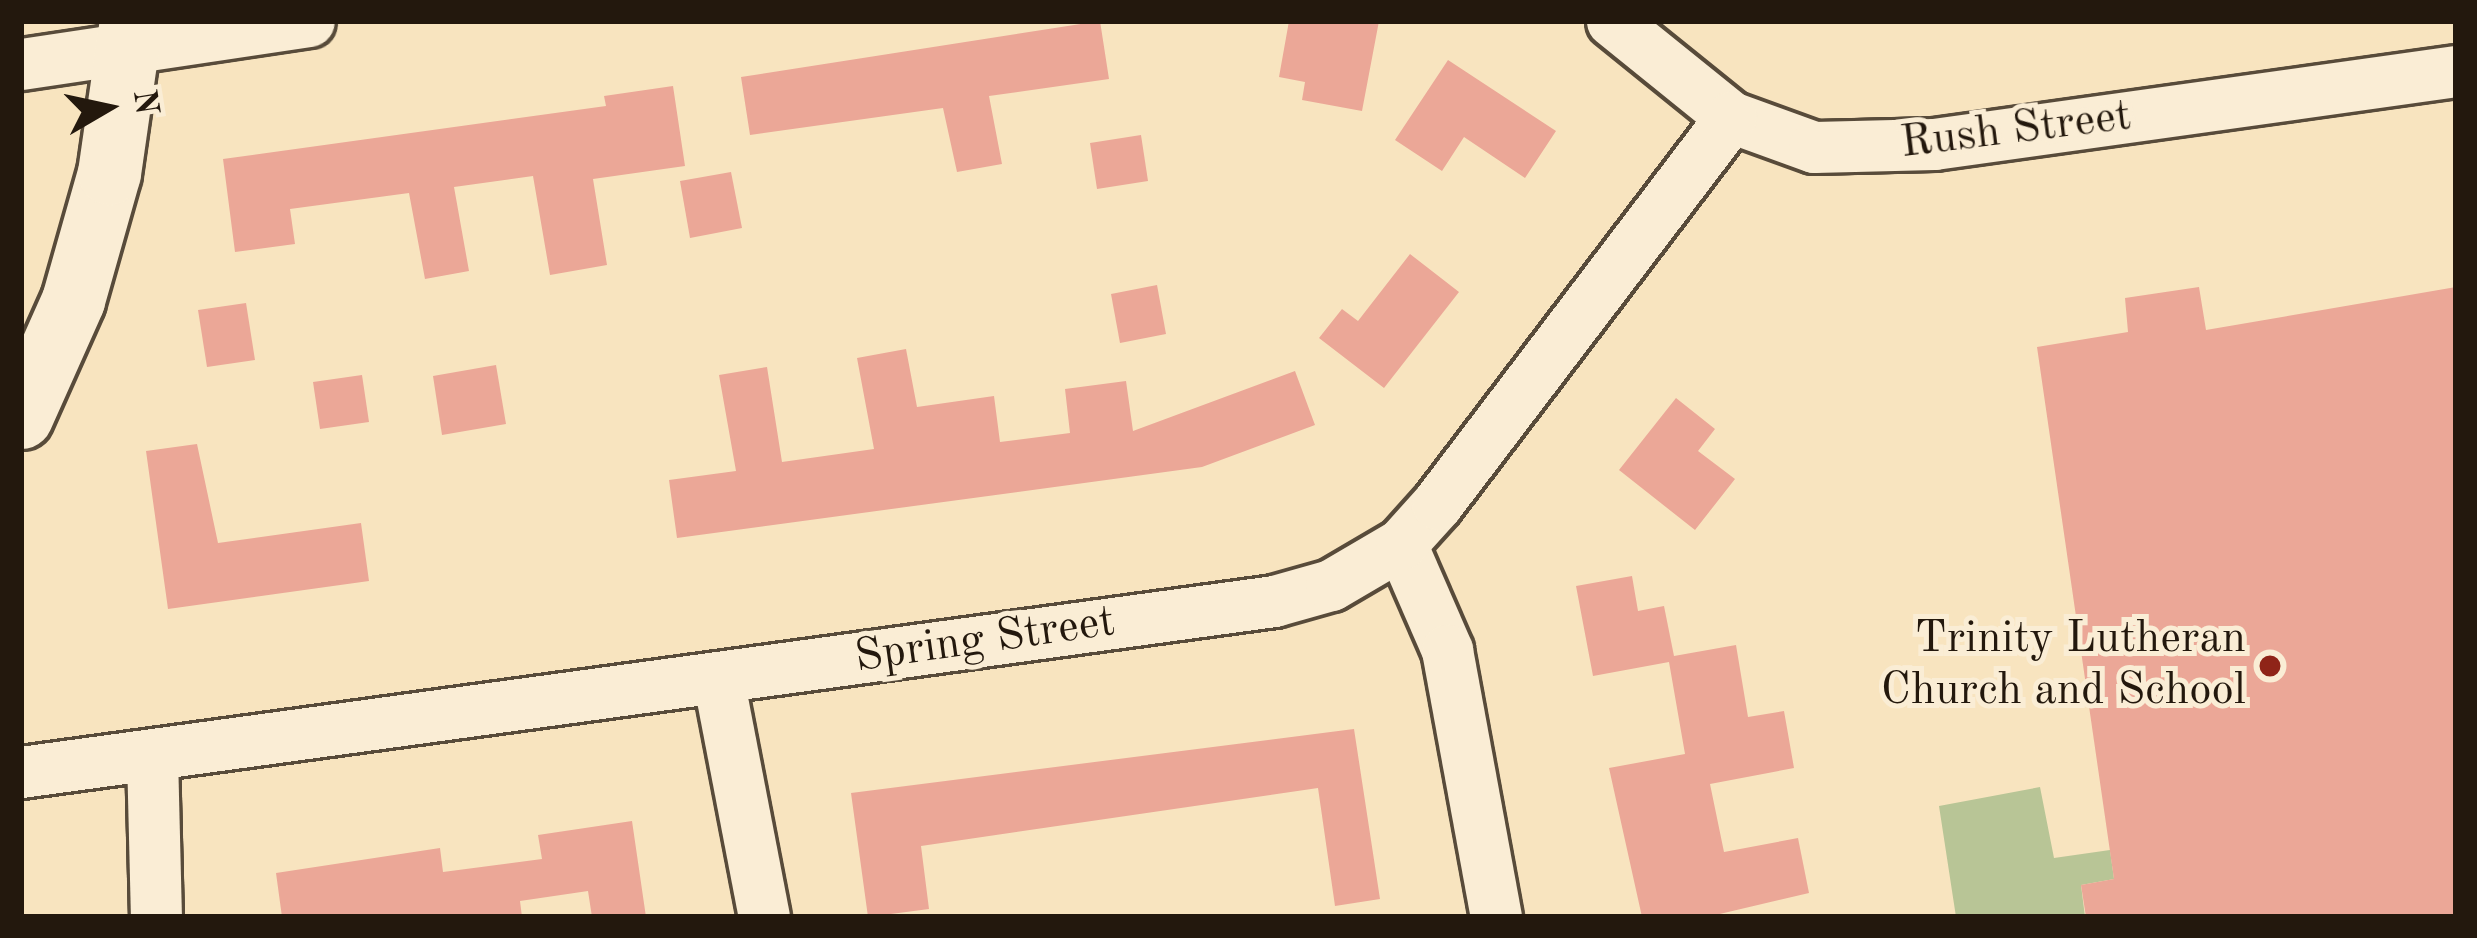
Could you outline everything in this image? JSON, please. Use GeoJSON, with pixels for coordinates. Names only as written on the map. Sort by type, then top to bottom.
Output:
{"type":"FeatureCollection","features":[{"type":"Feature","properties":{"kind":"street"},"geometry":{"type":"LineString","coordinates":[[21,64],[129,35],[309,21]]}},
{"type":"Feature","properties":{"kind":"street","name":"Rush Street"},"geometry":{"type":"LineString","coordinates":[[1612,21],[1731,117],[1814,146],[1879,148],[2456,71]]}},
{"type":"Feature","properties":{"kind":"street"},"geometry":{"type":"LineString","coordinates":[[21,417],[74,300],[109,173],[129,35]]}},
{"type":"Feature","properties":{"kind":"street","name":"Spring Street"},"geometry":{"type":"LineString","coordinates":[[21,772],[1274,602],[1331,585],[1401,544],[1731,117]]}},
{"type":"Feature","properties":{"kind":"street"},"geometry":{"type":"LineString","coordinates":[[1401,544],[1447,650],[1496,917]]}},
{"type":"Feature","properties":{"kind":"street"},"geometry":{"type":"LineString","coordinates":[[718,678],[764,917]]}},
{"type":"Feature","properties":{"kind":"street"},"geometry":{"type":"LineString","coordinates":[[152,755],[156,917]]}},
{"type":"Feature","properties":{"kind":"green space"},"geometry":{"type":"Polygon","coordinates":[[[2040,787],[2054,858],[2110,850],[2114,879],[2081,885],[2085,917],[1956,917],[1939,806],[2040,787]]]}},
{"type":"Feature","properties":{"kind":"building"},"geometry":{"type":"Polygon","coordinates":[[[1100,21],[1109,79],[989,96],[1002,164],[957,172],[943,108],[750,135],[741,77],[1100,21]]]}},
{"type":"Feature","properties":{"kind":"building"},"geometry":{"type":"Polygon","coordinates":[[[1289,21],[1379,21],[1362,111],[1302,100],[1305,82],[1279,77],[1289,21]]]}},
{"type":"Feature","properties":{"kind":"building"},"geometry":{"type":"Polygon","coordinates":[[[1448,60],[1556,131],[1525,178],[1464,137],[1442,171],[1395,140],[1448,60]]]}},
{"type":"Feature","properties":{"kind":"building"},"geometry":{"type":"Polygon","coordinates":[[[673,86],[685,166],[593,179],[607,265],[550,275],[533,176],[454,187],[469,271],[425,279],[409,193],[290,209],[295,244],[235,252],[223,159],[606,106],[604,96],[673,86]]]}},
{"type":"Feature","properties":{"kind":"building"},"geometry":{"type":"Polygon","coordinates":[[[1141,135],[1148,181],[1097,189],[1090,143],[1141,135]]]}},
{"type":"Feature","properties":{"kind":"building"},"geometry":{"type":"Polygon","coordinates":[[[731,172],[742,228],[690,238],[680,181],[731,172]]]}},
{"type":"Feature","properties":{"kind":"building"},"geometry":{"type":"Polygon","coordinates":[[[1410,254],[1459,292],[1384,388],[1319,338],[1342,309],[1358,321],[1410,254]]]}},
{"type":"Feature","properties":{"kind":"building"},"geometry":{"type":"Polygon","coordinates":[[[1157,285],[1166,334],[1120,343],[1111,294],[1157,285]]]}},
{"type":"Feature","properties":{"kind":"building","name":"Trinity Lutheran Church and School"},"geometry":{"type":"Polygon","coordinates":[[[2199,287],[2206,330],[2456,287],[2456,917],[2086,917],[2081,885],[2114,879],[2037,347],[2128,332],[2125,298],[2199,287]]]}},
{"type":"Feature","properties":{"kind":"building"},"geometry":{"type":"Polygon","coordinates":[[[246,303],[255,360],[207,367],[198,310],[246,303]]]}},
{"type":"Feature","properties":{"kind":"building"},"geometry":{"type":"Polygon","coordinates":[[[906,349],[917,407],[994,396],[1000,442],[1070,433],[1065,389],[1126,381],[1133,431],[1295,371],[1315,425],[1202,467],[677,538],[669,480],[736,471],[719,375],[767,367],[782,462],[874,449],[857,358],[906,349]]]}},
{"type":"Feature","properties":{"kind":"building"},"geometry":{"type":"Polygon","coordinates":[[[496,365],[506,424],[442,435],[433,376],[496,365]]]}},
{"type":"Feature","properties":{"kind":"building"},"geometry":{"type":"Polygon","coordinates":[[[362,375],[369,422],[320,429],[313,382],[362,375]]]}},
{"type":"Feature","properties":{"kind":"building"},"geometry":{"type":"Polygon","coordinates":[[[1676,398],[1715,429],[1698,451],[1735,479],[1695,530],[1619,470],[1676,398]]]}},
{"type":"Feature","properties":{"kind":"building"},"geometry":{"type":"Polygon","coordinates":[[[197,444],[218,543],[361,523],[369,581],[168,609],[146,451],[197,444]]]}},
{"type":"Feature","properties":{"kind":"building"},"geometry":{"type":"Polygon","coordinates":[[[1632,576],[1638,611],[1664,606],[1674,656],[1736,645],[1748,717],[1784,711],[1794,768],[1710,784],[1724,852],[1798,838],[1809,893],[1707,917],[1642,917],[1609,768],[1685,754],[1669,662],[1593,676],[1576,586],[1632,576]]]}},
{"type":"Feature","properties":{"kind":"building"},"geometry":{"type":"Polygon","coordinates":[[[1354,729],[1380,899],[1335,906],[1318,788],[921,846],[929,909],[868,917],[851,793],[1354,729]]]}},
{"type":"Feature","properties":{"kind":"building"},"geometry":{"type":"Polygon","coordinates":[[[632,821],[646,917],[592,917],[588,891],[520,901],[522,917],[282,917],[276,873],[440,848],[443,872],[542,859],[538,835],[632,821]]]}},
{"type":"Feature","properties":{"kind":"place","name":"Trinity Lutheran Church and School"},"geometry":{"type":"Point","coordinates":[2270,666]}}]}
